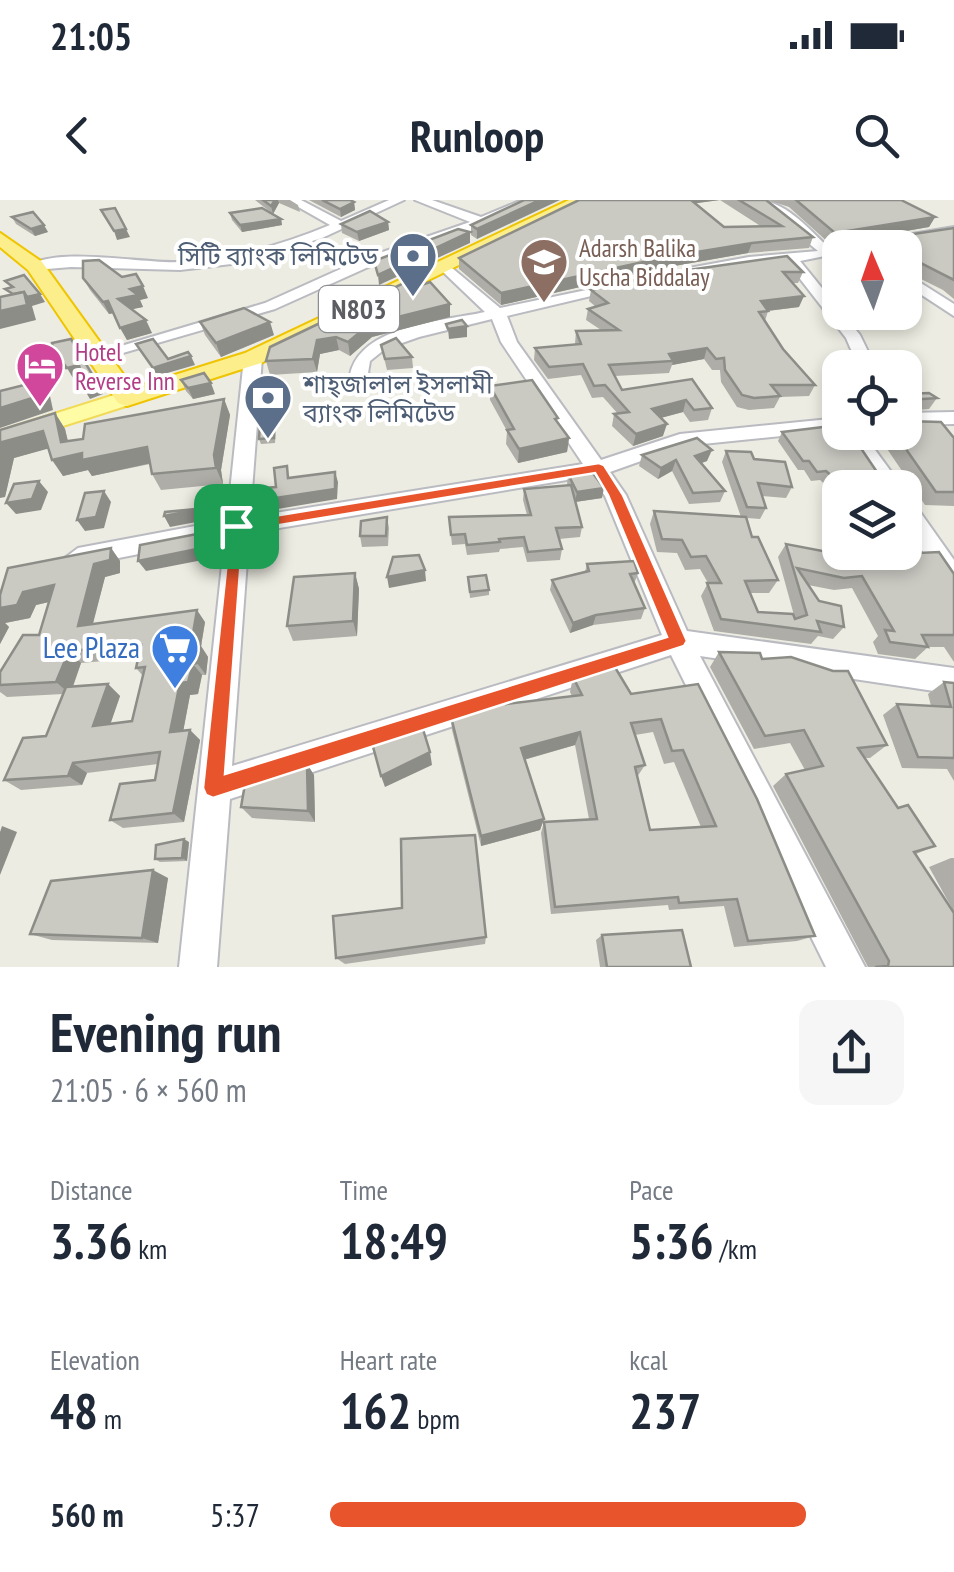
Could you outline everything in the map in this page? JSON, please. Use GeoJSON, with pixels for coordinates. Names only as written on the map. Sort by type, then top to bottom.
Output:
{"type":"FeatureCollection","features":[{"type":"Feature","properties":{"kind":"highway","name":"N803"},"geometry":{"type":"LineString","coordinates":[[135,396],[253,358],[582,200]]}},
{"type":"Feature","properties":{"kind":"highway"},"geometry":{"type":"LineString","coordinates":[[0,234],[40,264],[109,352],[135,396]]}},
{"type":"Feature","properties":{"kind":"highway"},"geometry":{"type":"LineString","coordinates":[[40,264],[135,396]]}},
{"type":"Feature","properties":{"kind":"main road"},"geometry":{"type":"LineString","coordinates":[[0,439],[135,396]]}},
{"type":"Feature","properties":{"kind":"street"},"geometry":{"type":"LineString","coordinates":[[292,200],[341,226]]}},
{"type":"Feature","properties":{"kind":"street"},"geometry":{"type":"LineString","coordinates":[[40,264],[184,266],[284,250],[398,200]]}},
{"type":"Feature","properties":{"kind":"street"},"geometry":{"type":"LineString","coordinates":[[420,200],[482,222]]}},
{"type":"Feature","properties":{"kind":"street"},"geometry":{"type":"LineString","coordinates":[[109,352],[270,306],[370,261],[532,200]]}},
{"type":"Feature","properties":{"kind":"street"},"geometry":{"type":"LineString","coordinates":[[762,200],[822,236]]}},
{"type":"Feature","properties":{"kind":"street"},"geometry":{"type":"LineString","coordinates":[[924,216],[954,231]]}},
{"type":"Feature","properties":{"kind":"street"},"geometry":{"type":"LineString","coordinates":[[922,238],[954,231]]}},
{"type":"Feature","properties":{"kind":"street"},"geometry":{"type":"LineString","coordinates":[[934,236],[954,247]]}},
{"type":"Feature","properties":{"kind":"street"},"geometry":{"type":"LineString","coordinates":[[683,272],[822,254]]}},
{"type":"Feature","properties":{"kind":"street"},"geometry":{"type":"LineString","coordinates":[[790,257],[807,284],[862,350]]}},
{"type":"Feature","properties":{"kind":"street"},"geometry":{"type":"LineString","coordinates":[[446,268],[499,316],[509,342],[616,495],[678,641],[846,967]]}},
{"type":"Feature","properties":{"kind":"street"},"geometry":{"type":"LineString","coordinates":[[370,382],[359,375],[362,358],[380,345],[646,280]]}},
{"type":"Feature","properties":{"kind":"street"},"geometry":{"type":"LineString","coordinates":[[922,288],[954,310]]}},
{"type":"Feature","properties":{"kind":"street"},"geometry":{"type":"LineString","coordinates":[[198,967],[253,358]]}},
{"type":"Feature","properties":{"kind":"street"},"geometry":{"type":"LineString","coordinates":[[922,419],[954,418]]}},
{"type":"Feature","properties":{"kind":"street"},"geometry":{"type":"LineString","coordinates":[[54,562],[236,526],[599,468],[680,440],[822,426]]}},
{"type":"Feature","properties":{"kind":"street"},"geometry":{"type":"LineString","coordinates":[[922,531],[954,578]]}},
{"type":"Feature","properties":{"kind":"street"},"geometry":{"type":"LineString","coordinates":[[213,788],[678,641],[954,681]]}},
{"type":"Feature","properties":{"kind":"building"},"geometry":{"type":"Polygon","coordinates":[[[322,200],[350,200],[354,202],[340,209],[322,200]]]}},
{"type":"Feature","properties":{"kind":"building"},"geometry":{"type":"Polygon","coordinates":[[[524,200],[540,200],[477,229],[471,225],[524,200]]]}},
{"type":"Feature","properties":{"kind":"building"},"geometry":{"type":"Polygon","coordinates":[[[579,200],[691,200],[724,227],[782,226],[739,200],[766,200],[813,237],[666,257],[501,293],[459,258],[579,200]]]}},
{"type":"Feature","properties":{"kind":"building"},"geometry":{"type":"Polygon","coordinates":[[[796,200],[901,200],[935,217],[854,230],[831,230],[796,200]]]}},
{"type":"Feature","properties":{"kind":"building"},"geometry":{"type":"Polygon","coordinates":[[[115,208],[126,229],[114,231],[101,210],[115,208]]]}},
{"type":"Feature","properties":{"kind":"building"},"geometry":{"type":"Polygon","coordinates":[[[262,208],[281,219],[240,225],[230,213],[262,208]]]}},
{"type":"Feature","properties":{"kind":"building"},"geometry":{"type":"Polygon","coordinates":[[[370,211],[388,222],[357,232],[341,224],[370,211]]]}},
{"type":"Feature","properties":{"kind":"building"},"geometry":{"type":"Polygon","coordinates":[[[33,212],[44,225],[31,229],[12,217],[33,212]]]}},
{"type":"Feature","properties":{"kind":"building"},"geometry":{"type":"Polygon","coordinates":[[[954,228],[954,280],[922,264],[922,233],[954,228]]]}},
{"type":"Feature","properties":{"kind":"building"},"geometry":{"type":"Polygon","coordinates":[[[458,229],[470,232],[378,275],[374,261],[458,229]]]}},
{"type":"Feature","properties":{"kind":"building"},"geometry":{"type":"Polygon","coordinates":[[[787,256],[803,272],[783,272],[804,296],[761,301],[768,311],[759,312],[783,349],[815,385],[771,385],[780,396],[742,395],[725,370],[724,358],[716,359],[707,348],[669,354],[673,361],[609,365],[622,390],[692,379],[712,408],[694,410],[686,400],[652,409],[667,424],[636,434],[614,414],[629,412],[605,385],[594,386],[583,364],[549,367],[535,348],[581,344],[576,331],[619,330],[588,309],[608,303],[591,290],[667,273],[787,256]]]}},
{"type":"Feature","properties":{"kind":"building"},"geometry":{"type":"Polygon","coordinates":[[[99,260],[122,277],[136,274],[143,286],[130,289],[138,295],[118,299],[146,320],[120,328],[108,301],[103,302],[83,278],[83,261],[99,260]]]}},
{"type":"Feature","properties":{"kind":"building"},"geometry":{"type":"Polygon","coordinates":[[[24,275],[40,294],[27,297],[24,292],[13,294],[5,289],[13,287],[5,281],[24,275]]]}},
{"type":"Feature","properties":{"kind":"building"},"geometry":{"type":"Polygon","coordinates":[[[410,280],[422,285],[430,282],[450,304],[370,324],[348,342],[336,337],[317,340],[313,359],[266,361],[270,347],[341,313],[354,319],[371,312],[370,306],[373,311],[396,300],[385,292],[410,280]]]}},
{"type":"Feature","properties":{"kind":"building"},"geometry":{"type":"Polygon","coordinates":[[[24,292],[27,305],[0,311],[0,297],[24,292]]]}},
{"type":"Feature","properties":{"kind":"building"},"geometry":{"type":"Polygon","coordinates":[[[244,308],[270,322],[216,343],[200,322],[244,308]]]}},
{"type":"Feature","properties":{"kind":"building"},"geometry":{"type":"Polygon","coordinates":[[[462,320],[467,326],[448,329],[446,324],[462,320]]]}},
{"type":"Feature","properties":{"kind":"building"},"geometry":{"type":"Polygon","coordinates":[[[396,338],[412,357],[385,359],[381,345],[396,338]]]}},
{"type":"Feature","properties":{"kind":"building"},"geometry":{"type":"Polygon","coordinates":[[[71,339],[98,384],[84,389],[79,365],[67,368],[60,359],[55,360],[52,343],[71,339]]]}},
{"type":"Feature","properties":{"kind":"building"},"geometry":{"type":"Polygon","coordinates":[[[153,339],[168,359],[188,352],[191,356],[153,368],[136,344],[153,339]]]}},
{"type":"Feature","properties":{"kind":"building"},"geometry":{"type":"Polygon","coordinates":[[[204,373],[211,383],[188,388],[181,380],[204,373]]]}},
{"type":"Feature","properties":{"kind":"building"},"geometry":{"type":"Polygon","coordinates":[[[532,380],[569,438],[519,449],[507,430],[514,429],[490,386],[532,380]]]}},
{"type":"Feature","properties":{"kind":"building"},"geometry":{"type":"Polygon","coordinates":[[[40,381],[42,395],[0,408],[0,391],[40,381]]]}},
{"type":"Feature","properties":{"kind":"building"},"geometry":{"type":"Polygon","coordinates":[[[224,399],[214,455],[216,468],[152,474],[147,447],[82,460],[82,453],[52,460],[43,431],[2,442],[0,448],[0,430],[55,413],[61,442],[83,439],[85,424],[224,399]]]}},
{"type":"Feature","properties":{"kind":"building"},"geometry":{"type":"Polygon","coordinates":[[[274,420],[274,438],[259,439],[260,422],[274,420]]]}},
{"type":"Feature","properties":{"kind":"building"},"geometry":{"type":"Polygon","coordinates":[[[922,421],[941,422],[954,438],[954,492],[936,492],[907,450],[922,450],[922,421]]]}},
{"type":"Feature","properties":{"kind":"building"},"geometry":{"type":"Polygon","coordinates":[[[822,427],[822,450],[862,450],[876,470],[817,472],[809,461],[803,461],[782,432],[822,427]]]}},
{"type":"Feature","properties":{"kind":"building"},"geometry":{"type":"Polygon","coordinates":[[[697,438],[712,450],[695,456],[725,491],[693,493],[676,460],[661,468],[642,455],[697,438]]]}},
{"type":"Feature","properties":{"kind":"building"},"geometry":{"type":"Polygon","coordinates":[[[726,451],[751,452],[754,459],[785,462],[792,487],[758,483],[766,508],[747,507],[726,451]]]}},
{"type":"Feature","properties":{"kind":"building"},"geometry":{"type":"Polygon","coordinates":[[[287,466],[288,478],[335,472],[335,489],[250,502],[252,489],[276,487],[274,468],[287,466]]]}},
{"type":"Feature","properties":{"kind":"building"},"geometry":{"type":"Polygon","coordinates":[[[592,472],[604,488],[577,492],[568,474],[592,472]]]}},
{"type":"Feature","properties":{"kind":"building"},"geometry":{"type":"Polygon","coordinates":[[[39,481],[32,499],[6,503],[14,484],[39,481]]]}},
{"type":"Feature","properties":{"kind":"building"},"geometry":{"type":"Polygon","coordinates":[[[571,485],[582,527],[556,528],[562,549],[528,552],[524,537],[467,545],[465,534],[451,535],[449,517],[531,515],[524,489],[571,485]]]}},
{"type":"Feature","properties":{"kind":"building"},"geometry":{"type":"Polygon","coordinates":[[[104,491],[96,517],[77,520],[85,493],[104,491]]]}},
{"type":"Feature","properties":{"kind":"building"},"geometry":{"type":"Polygon","coordinates":[[[206,508],[164,516],[165,512],[206,508]]]}},
{"type":"Feature","properties":{"kind":"building"},"geometry":{"type":"Polygon","coordinates":[[[654,511],[746,517],[752,537],[758,537],[778,580],[745,581],[758,612],[793,614],[795,619],[807,615],[786,544],[822,551],[822,570],[922,570],[922,553],[939,552],[954,574],[954,635],[922,635],[928,647],[890,642],[885,630],[894,631],[862,576],[844,578],[797,568],[819,601],[841,606],[844,627],[817,621],[821,632],[721,619],[707,583],[721,583],[706,556],[691,557],[682,540],[662,539],[654,511]]]}},
{"type":"Feature","properties":{"kind":"building"},"geometry":{"type":"Polygon","coordinates":[[[387,517],[386,536],[360,536],[361,521],[387,517]]]}},
{"type":"Feature","properties":{"kind":"building"},"geometry":{"type":"Polygon","coordinates":[[[207,532],[207,547],[138,561],[140,545],[207,532]]]}},
{"type":"Feature","properties":{"kind":"building"},"geometry":{"type":"Polygon","coordinates":[[[111,548],[110,560],[94,564],[78,626],[197,610],[191,645],[200,645],[197,663],[193,664],[188,682],[180,683],[170,732],[190,730],[173,813],[110,820],[120,784],[155,780],[160,752],[73,763],[68,776],[4,780],[23,738],[46,736],[66,687],[108,684],[93,726],[132,721],[145,667],[136,668],[141,645],[69,651],[56,682],[0,685],[0,672],[23,635],[39,635],[54,585],[23,592],[17,605],[0,608],[8,568],[111,548]]]}},
{"type":"Feature","properties":{"kind":"building"},"geometry":{"type":"Polygon","coordinates":[[[419,555],[425,570],[387,577],[393,557],[419,555]]]}},
{"type":"Feature","properties":{"kind":"building"},"geometry":{"type":"Polygon","coordinates":[[[634,561],[638,573],[630,574],[645,608],[596,615],[573,623],[552,580],[589,571],[587,564],[634,561]]]}},
{"type":"Feature","properties":{"kind":"building"},"geometry":{"type":"Polygon","coordinates":[[[355,573],[353,621],[287,626],[294,577],[355,573]]]}},
{"type":"Feature","properties":{"kind":"building"},"geometry":{"type":"Polygon","coordinates":[[[486,575],[489,590],[470,592],[468,577],[486,575]]]}},
{"type":"Feature","properties":{"kind":"building"},"geometry":{"type":"Polygon","coordinates":[[[719,652],[760,653],[762,659],[791,657],[833,671],[848,671],[887,745],[858,748],[898,808],[908,805],[935,846],[914,852],[954,913],[954,967],[875,967],[888,966],[889,961],[786,774],[823,766],[804,730],[765,736],[719,652]]]}},
{"type":"Feature","properties":{"kind":"building"},"geometry":{"type":"Polygon","coordinates":[[[613,664],[631,694],[698,684],[757,799],[815,936],[748,941],[737,899],[679,903],[678,897],[555,907],[544,822],[597,819],[580,732],[521,748],[544,819],[481,836],[451,717],[505,699],[506,704],[582,695],[573,677],[613,664]],[[661,719],[631,723],[645,765],[635,767],[650,830],[716,826],[683,750],[672,751],[661,719]]]}},
{"type":"Feature","properties":{"kind":"building"},"geometry":{"type":"Polygon","coordinates":[[[944,682],[954,683],[954,758],[918,757],[897,704],[951,707],[944,682]]]}},
{"type":"Feature","properties":{"kind":"building"},"geometry":{"type":"Polygon","coordinates":[[[422,726],[430,752],[381,776],[372,743],[422,726]]]}},
{"type":"Feature","properties":{"kind":"building"},"geometry":{"type":"Polygon","coordinates":[[[307,764],[308,811],[241,807],[245,784],[307,764]]]}},
{"type":"Feature","properties":{"kind":"building"},"geometry":{"type":"Polygon","coordinates":[[[475,835],[486,937],[336,958],[333,916],[402,908],[401,839],[475,835]]]}},
{"type":"Feature","properties":{"kind":"building"},"geometry":{"type":"Polygon","coordinates":[[[184,839],[182,858],[155,859],[156,845],[184,839]]]}},
{"type":"Feature","properties":{"kind":"building"},"geometry":{"type":"Polygon","coordinates":[[[153,870],[142,938],[30,934],[51,881],[153,870]]]}},
{"type":"Feature","properties":{"kind":"building"},"geometry":{"type":"Polygon","coordinates":[[[682,930],[691,967],[607,967],[602,935],[682,930]]]}},
{"type":"Feature","properties":{"kind":"place","name":"সিটি ব্যাংক লিমিটেড"},"geometry":{"type":"Point","coordinates":[413,298]}},
{"type":"Feature","properties":{"kind":"place","name":"Adarsh Balika Uscha Biddalay"},"geometry":{"type":"Point","coordinates":[544,304]}},
{"type":"Feature","properties":{"kind":"place","name":"Hotel Reverse Inn"},"geometry":{"type":"Point","coordinates":[40,408]}},
{"type":"Feature","properties":{"kind":"place","name":"শাহ্জালাল ইসলামী ব্যাংক লিমিটেড"},"geometry":{"type":"Point","coordinates":[268,440]}},
{"type":"Feature","properties":{"kind":"place","name":"Lee Plaza"},"geometry":{"type":"Point","coordinates":[175,690]}},
{"type":"Feature","properties":{"kind":"route"},"geometry":{"type":"LineString","coordinates":[[599,468],[616,495],[678,641],[213,788],[236,526],[599,468]]}}]}
